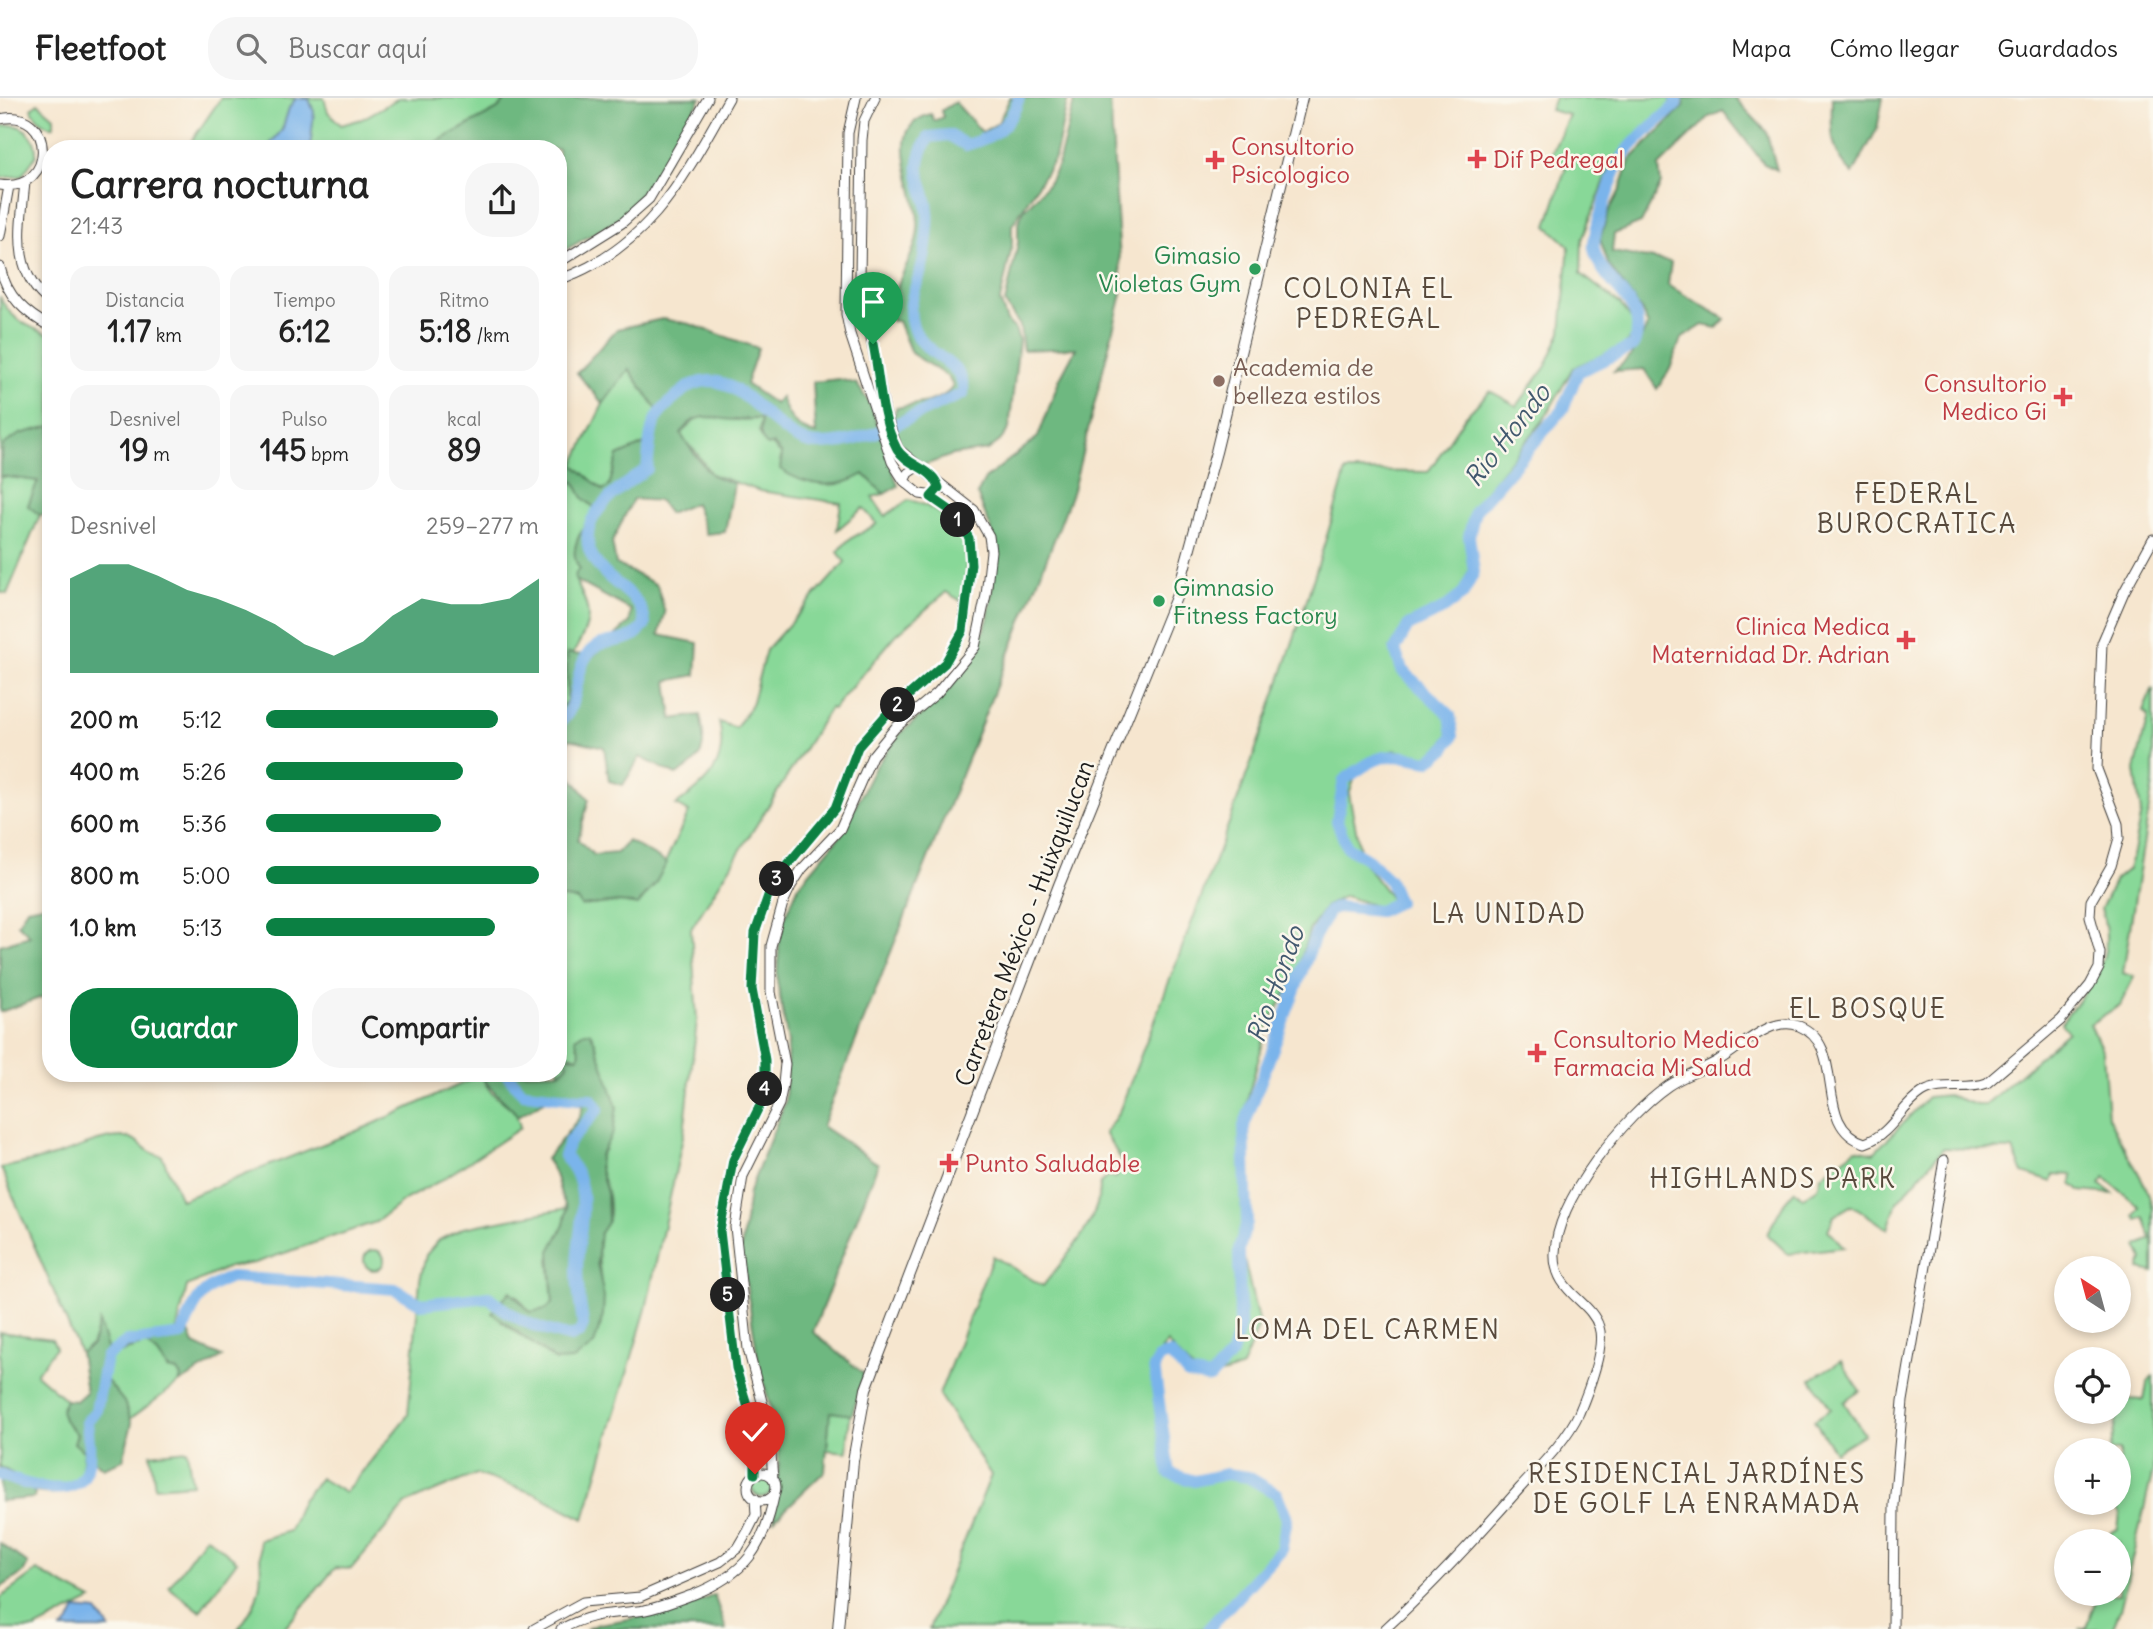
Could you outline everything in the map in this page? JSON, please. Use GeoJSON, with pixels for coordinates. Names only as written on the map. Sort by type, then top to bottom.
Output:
{"type":"FeatureCollection","features":[{"type":"Feature","properties":{"kind":"main road","name":"Carretera México - Huixquilucan"},"geometry":{"type":"LineString","coordinates":[[838,1629],[858,1419],[866,1389],[1054,897],[1177,595],[1216,452],[1302,98]]}},
{"type":"Feature","properties":{"kind":"street"},"geometry":{"type":"LineString","coordinates":[[567,257],[622,223],[649,199],[708,98]]}},
{"type":"Feature","properties":{"kind":"street"},"geometry":{"type":"LineString","coordinates":[[567,276],[601,259],[644,228],[673,195],[729,98]]}},
{"type":"Feature","properties":{"kind":"street"},"geometry":{"type":"LineString","coordinates":[[534,1629],[583,1602],[639,1597],[720,1562],[738,1548],[756,1515],[755,1498],[749,1489],[755,1474],[755,1431],[736,1368],[720,1231],[733,1160],[765,1095],[765,1060],[752,989],[755,933],[770,890],[783,870],[835,808],[858,747],[886,715],[945,663],[963,631],[971,564],[969,538],[954,513],[931,497],[920,494],[904,481],[892,462],[894,450],[852,343],[846,314],[847,144],[856,98]]}},
{"type":"Feature","properties":{"kind":"street"},"geometry":{"type":"LineString","coordinates":[[875,98],[864,121],[862,140],[860,278],[882,414]]}},
{"type":"Feature","properties":{"kind":"street"},"geometry":{"type":"LineString","coordinates":[[0,119],[26,120],[41,138],[42,148]]}},
{"type":"Feature","properties":{"kind":"street"},"geometry":{"type":"LineString","coordinates":[[42,160],[25,182],[20,240],[22,263],[31,283],[42,294]]}},
{"type":"Feature","properties":{"kind":"street"},"geometry":{"type":"LineString","coordinates":[[0,236],[4,185],[25,182]]}},
{"type":"Feature","properties":{"kind":"street"},"geometry":{"type":"LineString","coordinates":[[0,267],[11,296],[42,322]]}},
{"type":"Feature","properties":{"kind":"street"},"geometry":{"type":"LineString","coordinates":[[561,1629],[597,1613],[651,1609],[712,1587],[728,1577],[746,1564],[758,1546],[775,1492],[769,1428],[748,1349],[735,1227],[743,1176],[750,1156],[779,1104],[783,1084],[785,1064],[771,992],[771,946],[783,903],[791,886],[802,869],[840,829],[872,756],[895,728],[937,693],[975,647],[986,595],[989,536],[974,510],[925,470],[894,450]]}},
{"type":"Feature","properties":{"kind":"street"},"geometry":{"type":"LineString","coordinates":[[904,481],[908,473],[917,467]]}},
{"type":"Feature","properties":{"kind":"street"},"geometry":{"type":"LineString","coordinates":[[931,497],[938,491],[937,481]]}},
{"type":"Feature","properties":{"kind":"street"},"geometry":{"type":"LineString","coordinates":[[1385,1629],[1442,1577],[1547,1458],[1578,1415],[1602,1345],[1601,1335],[1599,1325],[1565,1287],[1556,1269],[1555,1252],[1559,1232],[1582,1181],[1596,1158],[1643,1108],[1670,1085],[1720,1060],[1756,1035],[1774,1026],[1788,1024],[1800,1026],[1818,1043],[1824,1055],[1833,1108],[1847,1134],[1865,1143],[1886,1132],[1922,1093],[1931,1088],[1976,1087],[1998,1075],[2061,1020],[2090,985],[2099,968],[2100,953],[2090,916],[2091,901],[2111,866],[2119,838],[2118,824],[2097,769],[2102,643],[2124,592],[2153,539]]}},
{"type":"Feature","properties":{"kind":"street"},"geometry":{"type":"LineString","coordinates":[[1894,1629],[1894,1518],[1903,1401],[1944,1160]]}},
{"type":"Feature","properties":{"kind":"street"},"geometry":{"type":"LineString","coordinates":[[755,1474],[765,1473],[773,1479]]}},
{"type":"Feature","properties":{"kind":"street"},"geometry":{"type":"LineString","coordinates":[[755,1498],[767,1500],[775,1492]]}},
{"type":"Feature","properties":{"kind":"green space"},"geometry":{"type":"Polygon","coordinates":[[[221,98],[324,98],[328,112],[341,125],[362,119],[399,98],[507,98],[498,109],[441,140],[192,140],[221,98]]]}},
{"type":"Feature","properties":{"kind":"green space"},"geometry":{"type":"Polygon","coordinates":[[[507,98],[701,98],[663,166],[622,217],[567,249],[567,140],[441,140],[498,109],[507,98]]]}},
{"type":"Feature","properties":{"kind":"green space"},"geometry":{"type":"Polygon","coordinates":[[[1010,98],[1068,98],[1055,158],[1012,225],[1012,246],[1000,301],[1007,321],[1015,329],[1019,340],[1009,429],[1000,441],[988,450],[952,455],[925,465],[910,455],[895,434],[893,426],[896,408],[943,396],[953,386],[948,377],[911,353],[898,321],[892,321],[894,297],[912,252],[918,228],[906,162],[907,132],[916,121],[931,114],[934,121],[943,117],[941,111],[955,102],[982,132],[998,123],[1010,98]]]}},
{"type":"Feature","properties":{"kind":"green space"},"geometry":{"type":"Polygon","coordinates":[[[1075,98],[1110,98],[1122,294],[1073,490],[822,1126],[878,1164],[813,1332],[864,1374],[852,1415],[830,1412],[825,1471],[774,1520],[779,1462],[775,1423],[759,1366],[741,1250],[749,1192],[785,1102],[788,1042],[777,981],[780,929],[799,885],[841,835],[874,769],[899,735],[949,690],[974,655],[988,619],[995,569],[992,531],[977,494],[985,479],[1038,437],[1060,378],[1076,348],[1023,350],[1020,326],[1005,303],[1018,243],[1018,222],[1024,210],[1048,184],[1058,165],[1075,98]]]}},
{"type":"Feature","properties":{"kind":"green space"},"geometry":{"type":"Polygon","coordinates":[[[1555,98],[1671,98],[1671,104],[1612,162],[1582,240],[1581,274],[1620,304],[1637,327],[1625,345],[1573,368],[1543,421],[1472,508],[1465,535],[1469,571],[1459,592],[1443,604],[1405,623],[1390,649],[1399,672],[1446,717],[1448,735],[1440,747],[1427,757],[1394,750],[1359,765],[1349,794],[1362,860],[1392,900],[1378,907],[1345,896],[1326,906],[1309,931],[1296,976],[1268,1025],[1240,1136],[1243,1254],[1259,1325],[1242,1367],[1217,1375],[1199,1373],[1184,1362],[1167,1343],[1150,1365],[1165,1476],[1195,1485],[1226,1478],[1247,1481],[1273,1496],[1283,1519],[1278,1548],[1202,1629],[929,1629],[991,1475],[939,1395],[993,1256],[1043,1286],[1088,1225],[1099,1197],[1100,1183],[1107,1177],[1116,1178],[1122,1161],[1105,1133],[1119,1112],[1240,794],[1296,633],[1346,471],[1428,472],[1465,417],[1490,391],[1517,406],[1546,366],[1561,332],[1569,246],[1547,226],[1566,167],[1550,157],[1569,115],[1550,110],[1555,98]]]}},
{"type":"Feature","properties":{"kind":"green space"},"geometry":{"type":"Polygon","coordinates":[[[1684,98],[1735,98],[1766,131],[1777,170],[1764,164],[1723,111],[1709,117],[1659,166],[1661,184],[1641,223],[1614,234],[1612,252],[1671,262],[1668,285],[1725,319],[1717,328],[1703,325],[1681,339],[1670,369],[1657,389],[1644,369],[1614,371],[1631,356],[1648,325],[1641,310],[1608,264],[1600,239],[1630,160],[1683,107],[1684,98]]]}},
{"type":"Feature","properties":{"kind":"green space"},"geometry":{"type":"Polygon","coordinates":[[[1832,98],[1883,98],[1877,129],[1853,174],[1839,157],[1833,139],[1832,98]]]}},
{"type":"Feature","properties":{"kind":"green space"},"geometry":{"type":"Polygon","coordinates":[[[38,103],[54,117],[54,126],[44,123],[35,114],[31,108],[38,103]]]}},
{"type":"Feature","properties":{"kind":"green space"},"geometry":{"type":"Polygon","coordinates":[[[15,125],[32,136],[36,156],[22,176],[0,178],[0,126],[15,125]]]}},
{"type":"Feature","properties":{"kind":"green space"},"geometry":{"type":"Polygon","coordinates":[[[0,296],[14,316],[42,331],[42,428],[20,434],[0,476],[0,296]]]}},
{"type":"Feature","properties":{"kind":"green space"},"geometry":{"type":"Polygon","coordinates":[[[662,319],[690,324],[758,348],[746,384],[775,404],[781,397],[793,421],[816,434],[813,382],[839,379],[857,384],[871,406],[898,486],[884,494],[864,474],[832,484],[800,480],[780,469],[782,454],[773,444],[767,446],[762,439],[761,419],[706,417],[693,420],[687,425],[681,433],[695,454],[712,475],[734,484],[725,532],[706,534],[695,503],[669,514],[659,501],[633,499],[612,542],[616,564],[657,585],[665,613],[659,635],[698,643],[696,675],[667,681],[672,719],[700,715],[702,751],[693,763],[676,775],[640,757],[623,785],[609,781],[604,747],[569,739],[567,747],[567,653],[593,656],[630,622],[631,610],[575,580],[576,572],[580,569],[575,554],[578,538],[596,509],[583,498],[574,481],[567,487],[567,459],[603,490],[609,486],[618,456],[649,442],[658,411],[629,369],[603,404],[577,373],[617,329],[662,319]]]}},
{"type":"Feature","properties":{"kind":"green space"},"geometry":{"type":"Polygon","coordinates":[[[628,368],[658,411],[649,442],[618,456],[609,486],[603,490],[573,466],[603,404],[628,368]]]}},
{"type":"Feature","properties":{"kind":"green space"},"geometry":{"type":"Polygon","coordinates":[[[717,415],[735,420],[761,419],[759,433],[782,455],[780,461],[800,475],[820,484],[840,484],[864,474],[884,494],[872,497],[885,516],[908,500],[927,506],[943,516],[960,534],[964,544],[967,566],[963,602],[946,592],[896,635],[833,709],[830,708],[691,929],[697,1021],[684,1132],[646,1309],[584,1519],[536,1494],[476,1474],[407,1503],[351,1569],[335,1568],[284,1629],[238,1629],[257,1597],[261,1577],[259,1540],[289,1531],[302,1500],[320,1478],[345,1493],[408,1415],[420,1280],[426,1255],[439,1240],[463,1228],[567,1208],[564,1225],[549,1259],[553,1302],[546,1309],[530,1312],[516,1295],[502,1322],[556,1361],[600,1328],[603,1305],[598,1248],[600,1232],[609,1216],[608,1195],[599,1165],[605,1149],[603,1071],[595,1042],[577,1045],[580,1052],[578,1057],[570,1054],[567,1065],[567,898],[578,900],[581,906],[620,902],[638,905],[655,884],[689,812],[676,805],[706,780],[718,761],[721,749],[719,722],[736,728],[751,705],[766,650],[845,562],[838,552],[848,540],[877,524],[863,508],[837,530],[841,503],[760,491],[711,474],[696,452],[682,439],[681,433],[700,416],[717,415]]]}},
{"type":"Feature","properties":{"kind":"green space"},"geometry":{"type":"Polygon","coordinates":[[[42,428],[42,515],[28,506],[38,481],[0,476],[3,445],[20,434],[42,428]]]}},
{"type":"Feature","properties":{"kind":"green space"},"geometry":{"type":"Polygon","coordinates":[[[0,476],[38,481],[28,505],[40,515],[7,594],[0,592],[0,476]]]}},
{"type":"Feature","properties":{"kind":"green space"},"geometry":{"type":"Polygon","coordinates":[[[574,481],[583,497],[596,509],[576,545],[576,561],[580,569],[575,580],[585,601],[588,618],[584,634],[573,654],[567,653],[567,487],[574,481]]]}},
{"type":"Feature","properties":{"kind":"green space"},"geometry":{"type":"Polygon","coordinates":[[[2153,688],[2153,783],[2123,973],[2134,977],[2120,1005],[2090,1024],[2103,1052],[2108,1117],[2146,1187],[2153,1209],[2153,1272],[2140,1269],[2143,1259],[2137,1246],[2151,1239],[2144,1217],[2137,1220],[2134,1216],[2140,1207],[2105,1178],[2100,1184],[2113,1194],[2080,1191],[2072,1184],[2073,1175],[2054,1174],[2052,1182],[2023,1173],[2013,1150],[1944,1148],[1897,1202],[1888,1229],[1852,1205],[1834,1216],[1828,1230],[1844,1247],[1788,1254],[1767,1234],[1784,1203],[1795,1190],[1803,1198],[1818,1188],[1821,1176],[1856,1149],[1874,1153],[1928,1097],[1948,1095],[1976,1105],[1985,1105],[2068,1032],[2061,1023],[2091,983],[2103,957],[2106,943],[2101,909],[2115,880],[2128,869],[2133,852],[2141,813],[2135,770],[2148,716],[2143,711],[2153,688]]]}},
{"type":"Feature","properties":{"kind":"green space"},"geometry":{"type":"Polygon","coordinates":[[[567,772],[589,799],[578,840],[594,855],[617,853],[628,841],[667,863],[638,905],[620,902],[581,906],[578,900],[567,898],[567,772]]]}},
{"type":"Feature","properties":{"kind":"green space"},"geometry":{"type":"Polygon","coordinates":[[[42,905],[42,997],[0,1012],[0,945],[30,936],[18,924],[27,908],[42,905]]]}},
{"type":"Feature","properties":{"kind":"green space"},"geometry":{"type":"Polygon","coordinates":[[[584,1032],[590,1032],[617,1107],[613,1133],[600,1155],[599,1167],[607,1193],[608,1221],[600,1233],[597,1263],[604,1297],[603,1315],[594,1345],[573,1360],[556,1361],[492,1313],[510,1291],[530,1312],[546,1309],[553,1302],[550,1251],[564,1225],[567,1208],[554,1172],[546,1159],[579,1118],[583,1106],[555,1095],[518,1116],[486,1082],[567,1082],[567,1056],[578,1057],[580,1052],[575,1038],[584,1032]]]}},
{"type":"Feature","properties":{"kind":"green space"},"geometry":{"type":"Polygon","coordinates":[[[466,1082],[484,1082],[490,1091],[514,1111],[520,1128],[440,1181],[406,1199],[376,1222],[255,1263],[229,1267],[187,1286],[176,1333],[149,1336],[117,1354],[146,1343],[168,1369],[177,1371],[181,1377],[179,1383],[130,1419],[124,1402],[100,1372],[100,1360],[107,1354],[99,1324],[91,1345],[80,1353],[1,1168],[53,1156],[99,1141],[124,1137],[162,1156],[181,1200],[369,1126],[466,1082]]]}},
{"type":"Feature","properties":{"kind":"green space"},"geometry":{"type":"Polygon","coordinates":[[[374,1250],[381,1253],[384,1260],[381,1267],[374,1270],[367,1267],[364,1260],[367,1253],[374,1250]]]}},
{"type":"Feature","properties":{"kind":"green space"},"geometry":{"type":"Polygon","coordinates":[[[99,1322],[108,1351],[100,1361],[100,1372],[124,1402],[132,1423],[123,1460],[103,1468],[74,1443],[77,1434],[64,1420],[61,1410],[66,1400],[76,1401],[86,1392],[80,1353],[92,1345],[99,1322]]]}},
{"type":"Feature","properties":{"kind":"green space"},"geometry":{"type":"Polygon","coordinates":[[[0,1332],[52,1339],[56,1347],[36,1374],[66,1400],[63,1405],[77,1434],[74,1443],[84,1451],[80,1487],[58,1493],[36,1492],[0,1467],[0,1332]]]}},
{"type":"Feature","properties":{"kind":"green space"},"geometry":{"type":"Polygon","coordinates":[[[189,1332],[194,1344],[222,1357],[179,1383],[181,1377],[177,1371],[168,1369],[158,1354],[146,1344],[116,1353],[149,1336],[189,1332]]]}},
{"type":"Feature","properties":{"kind":"green space"},"geometry":{"type":"Polygon","coordinates":[[[1841,1361],[1860,1391],[1844,1402],[1864,1434],[1835,1452],[1814,1420],[1831,1409],[1811,1379],[1841,1361]]]}},
{"type":"Feature","properties":{"kind":"green space"},"geometry":{"type":"Polygon","coordinates":[[[2153,1376],[2153,1471],[2131,1564],[2131,1529],[2118,1529],[2120,1515],[2131,1515],[2131,1438],[2112,1438],[2115,1424],[2131,1424],[2131,1399],[2144,1400],[2147,1384],[2153,1376]]]}},
{"type":"Feature","properties":{"kind":"green space"},"geometry":{"type":"Polygon","coordinates":[[[830,1411],[850,1414],[847,1452],[827,1450],[830,1411]]]}},
{"type":"Feature","properties":{"kind":"green space"},"geometry":{"type":"Polygon","coordinates":[[[187,1450],[192,1484],[155,1487],[150,1454],[187,1450]]]}},
{"type":"Feature","properties":{"kind":"green space"},"geometry":{"type":"Polygon","coordinates":[[[0,1467],[15,1475],[35,1493],[34,1498],[0,1501],[0,1467]]]}},
{"type":"Feature","properties":{"kind":"green space"},"geometry":{"type":"Polygon","coordinates":[[[758,1477],[766,1477],[772,1487],[766,1497],[758,1497],[752,1491],[752,1483],[758,1477]]]}},
{"type":"Feature","properties":{"kind":"green space"},"geometry":{"type":"Polygon","coordinates":[[[206,1536],[237,1561],[200,1611],[169,1587],[206,1536]]]}},
{"type":"Feature","properties":{"kind":"green space"},"geometry":{"type":"Polygon","coordinates":[[[0,1543],[28,1564],[23,1573],[0,1588],[0,1543]]]}},
{"type":"Feature","properties":{"kind":"green space"},"geometry":{"type":"Polygon","coordinates":[[[37,1571],[92,1600],[35,1629],[0,1629],[0,1598],[37,1571]]]}},
{"type":"Feature","properties":{"kind":"green space"},"geometry":{"type":"Polygon","coordinates":[[[714,1595],[726,1629],[586,1629],[599,1624],[677,1611],[714,1595]]]}},
{"type":"Feature","properties":{"kind":"green space"},"geometry":{"type":"Polygon","coordinates":[[[2094,1606],[2121,1606],[2112,1629],[2079,1629],[2086,1627],[2094,1606]]]}},
{"type":"Feature","properties":{"kind":"water"},"geometry":{"type":"Polygon","coordinates":[[[296,98],[309,99],[314,112],[311,140],[274,140],[282,130],[289,108],[296,98]]]}},
{"type":"Feature","properties":{"kind":"water"},"geometry":{"type":"Polygon","coordinates":[[[76,1609],[97,1611],[110,1629],[62,1629],[70,1622],[76,1609]]]}},
{"type":"Feature","properties":{"kind":"waterway"},"geometry":{"type":"LineString","coordinates":[[567,714],[588,654],[604,643],[633,636],[645,625],[636,601],[599,566],[589,550],[588,535],[592,520],[601,506],[647,469],[656,419],[679,394],[698,383],[717,382],[734,389],[783,429],[800,439],[817,444],[836,443],[873,434],[963,394],[959,375],[923,343],[912,325],[910,316],[912,298],[924,257],[928,224],[919,162],[929,137],[949,135],[966,145],[993,134],[1006,123],[1019,98]]}},
{"type":"Feature","properties":{"kind":"waterway","name":"Rio Hondo"},"geometry":{"type":"LineString","coordinates":[[1208,1629],[1281,1550],[1287,1519],[1277,1494],[1248,1477],[1226,1474],[1194,1481],[1169,1473],[1154,1367],[1160,1357],[1170,1354],[1188,1374],[1210,1378],[1232,1354],[1240,1325],[1239,1249],[1247,1222],[1244,1126],[1315,936],[1329,911],[1337,907],[1379,911],[1398,902],[1389,880],[1366,858],[1347,847],[1337,821],[1344,780],[1383,757],[1428,761],[1444,750],[1453,736],[1450,715],[1402,670],[1395,650],[1408,626],[1445,608],[1463,594],[1474,572],[1469,536],[1475,511],[1563,409],[1578,372],[1633,346],[1637,331],[1636,317],[1599,263],[1594,242],[1604,203],[1622,158],[1640,137],[1676,105],[1677,98]]}},
{"type":"Feature","properties":{"kind":"waterway"},"geometry":{"type":"LineString","coordinates":[[0,1475],[47,1488],[71,1486],[80,1481],[89,1459],[87,1421],[96,1411],[106,1357],[126,1342],[182,1335],[190,1314],[204,1293],[231,1277],[395,1289],[421,1304],[489,1297],[517,1318],[537,1327],[571,1337],[580,1332],[583,1325],[577,1270],[582,1195],[580,1181],[564,1156],[569,1142],[598,1109],[591,1099],[523,1093],[514,1082]]}},
{"type":"Feature","properties":{"kind":"place","name":"Dif Pedregal"},"geometry":{"type":"Point","coordinates":[1477,159]}},
{"type":"Feature","properties":{"kind":"place","name":"Consultorio Psicologico"},"geometry":{"type":"Point","coordinates":[1215,160]}},
{"type":"Feature","properties":{"kind":"place","name":"Gimasio Violetas Gym"},"geometry":{"type":"Point","coordinates":[1255,269]}},
{"type":"Feature","properties":{"kind":"place","name":"Academia de belleza estilos"},"geometry":{"type":"Point","coordinates":[1219,381]}},
{"type":"Feature","properties":{"kind":"place","name":"Consultorio Medico Gi"},"geometry":{"type":"Point","coordinates":[2063,397]}},
{"type":"Feature","properties":{"kind":"place","name":"Gimnasio Fitness Factory"},"geometry":{"type":"Point","coordinates":[1159,601]}},
{"type":"Feature","properties":{"kind":"place","name":"Clinica Medica Maternidad Dr. Adrian"},"geometry":{"type":"Point","coordinates":[1906,640]}},
{"type":"Feature","properties":{"kind":"place","name":"Consultorio Medico Farmacia Mi Salud"},"geometry":{"type":"Point","coordinates":[1537,1053]}},
{"type":"Feature","properties":{"kind":"place","name":"Punto Saludable"},"geometry":{"type":"Point","coordinates":[949,1163]}},
{"type":"Feature","properties":{"kind":"district","name":"COLONIA EL PEDREGAL"},"geometry":{"type":"Point","coordinates":[1369,302]}},
{"type":"Feature","properties":{"kind":"district","name":"FEDERAL BUROCRATICA"},"geometry":{"type":"Point","coordinates":[1917,508]}},
{"type":"Feature","properties":{"kind":"district","name":"LA UNIDAD"},"geometry":{"type":"Point","coordinates":[1509,913]}},
{"type":"Feature","properties":{"kind":"district","name":"EL BOSQUE"},"geometry":{"type":"Point","coordinates":[1868,1008]}},
{"type":"Feature","properties":{"kind":"district","name":"HIGHLANDS PARK"},"geometry":{"type":"Point","coordinates":[1773,1178]}},
{"type":"Feature","properties":{"kind":"district","name":"LOMA DEL CARMEN"},"geometry":{"type":"Point","coordinates":[1368,1329]}},
{"type":"Feature","properties":{"kind":"district","name":"RESIDENCIAL JARDÍNES DE GOLF LA ENRAMADA"},"geometry":{"type":"Point","coordinates":[1697,1488]}},
{"type":"Feature","properties":{"kind":"route"},"geometry":{"type":"LineString","coordinates":[[755,1474],[758,1458],[755,1431],[736,1368],[720,1231],[722,1206],[733,1160],[765,1095],[765,1060],[752,989],[755,933],[770,890],[783,870],[813,838],[835,808],[858,747],[886,715],[945,663],[963,631],[967,612],[971,564],[969,538],[954,513],[931,497],[939,488],[934,477],[905,458],[898,449],[885,413],[873,344]]}}]}
